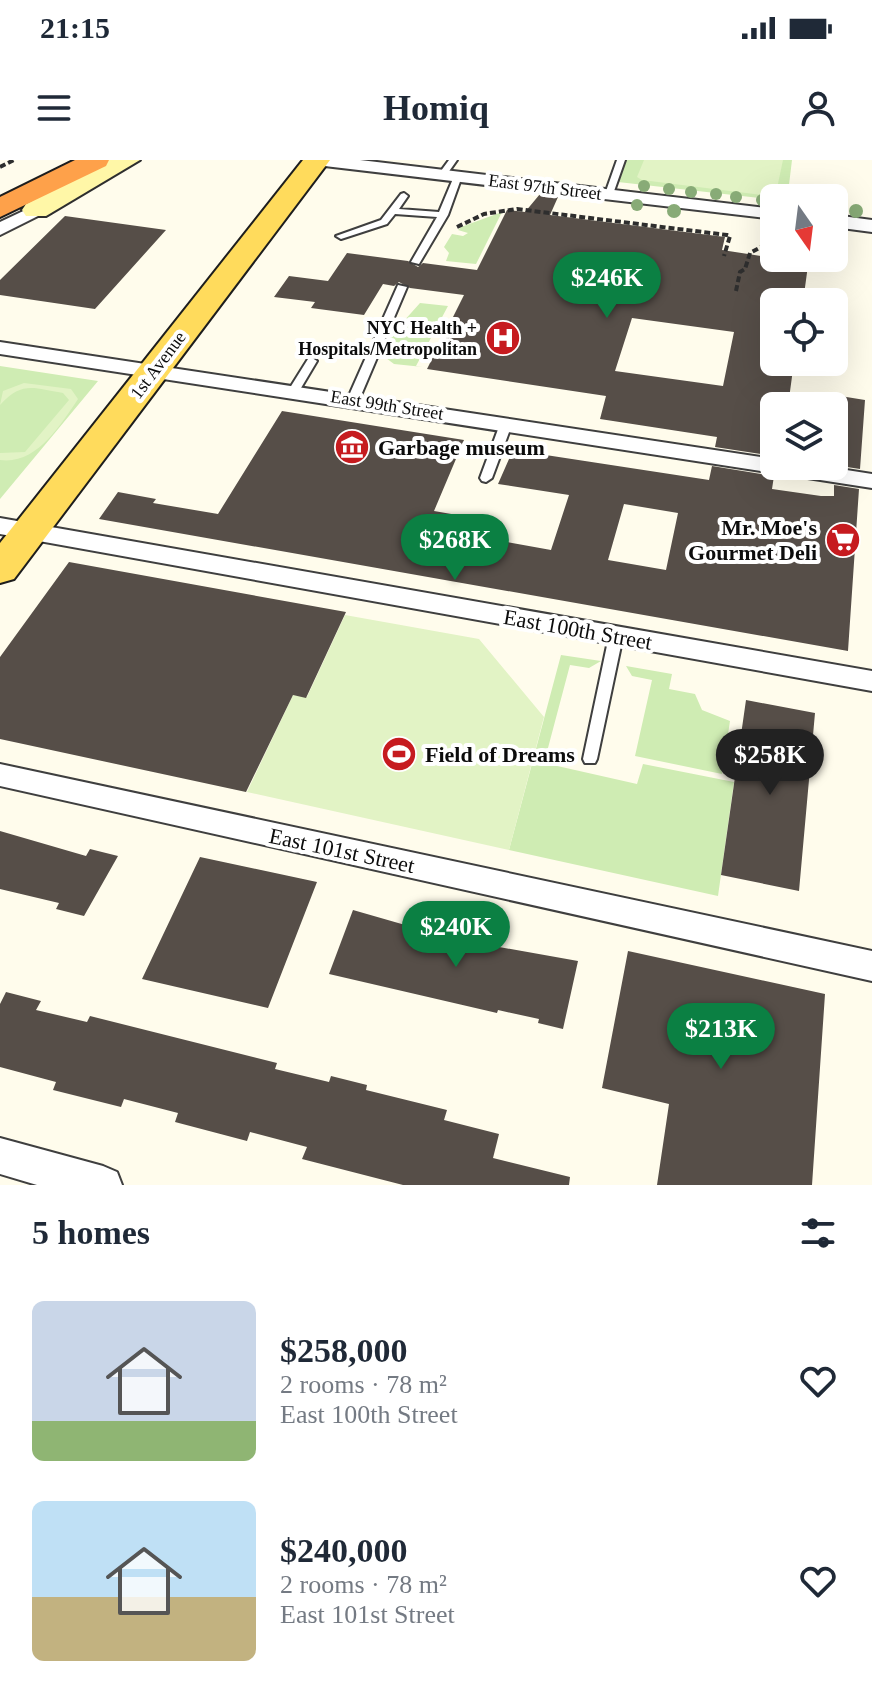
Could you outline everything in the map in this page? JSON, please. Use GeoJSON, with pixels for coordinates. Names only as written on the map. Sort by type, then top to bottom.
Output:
{"type":"FeatureCollection","features":[{"type":"Feature","properties":{"kind":"highway"},"geometry":{"type":"LineString","coordinates":[[0,191],[61,160]]}},
{"type":"Feature","properties":{"kind":"highway"},"geometry":{"type":"LineString","coordinates":[[0,208],[96,160]]}},
{"type":"Feature","properties":{"kind":"highway"},"geometry":{"type":"LineString","coordinates":[[0,226],[36,210]]}},
{"type":"Feature","properties":{"kind":"main road"},"geometry":{"type":"LineString","coordinates":[[36,210],[127,160]]}},
{"type":"Feature","properties":{"kind":"main road","name":"1st Avenue"},"geometry":{"type":"LineString","coordinates":[[0,570],[15,529],[154,371],[316,160]]}},
{"type":"Feature","properties":{"kind":"street","name":"East 97th Street"},"geometry":{"type":"LineString","coordinates":[[316,160],[451,170],[760,212]]}},
{"type":"Feature","properties":{"kind":"street"},"geometry":{"type":"LineString","coordinates":[[848,223],[872,226]]}},
{"type":"Feature","properties":{"kind":"street","name":"East 99th Street"},"geometry":{"type":"LineString","coordinates":[[0,348],[760,464]]}},
{"type":"Feature","properties":{"kind":"street","name":"East 99th Street"},"geometry":{"type":"LineString","coordinates":[[848,477],[872,481]]}},
{"type":"Feature","properties":{"kind":"street","name":"East 100th Street"},"geometry":{"type":"LineString","coordinates":[[15,529],[872,681]]}},
{"type":"Feature","properties":{"kind":"street","name":"East 101st Street"},"geometry":{"type":"LineString","coordinates":[[0,775],[872,966]]}},
{"type":"Feature","properties":{"kind":"street"},"geometry":{"type":"LineString","coordinates":[[0,1156],[103,1185]]}},
{"type":"Feature","properties":{"kind":"lane"},"geometry":{"type":"LineString","coordinates":[[609,194],[621,160]]}},
{"type":"Feature","properties":{"kind":"lane"},"geometry":{"type":"LineString","coordinates":[[416,262],[443,215],[451,170]]}},
{"type":"Feature","properties":{"kind":"lane"},"geometry":{"type":"LineString","coordinates":[[341,236],[384,222],[404,196]]}},
{"type":"Feature","properties":{"kind":"lane"},"geometry":{"type":"LineString","coordinates":[[394,211],[443,215]]}},
{"type":"Feature","properties":{"kind":"lane"},"geometry":{"type":"LineString","coordinates":[[353,400],[402,287]]}},
{"type":"Feature","properties":{"kind":"lane"},"geometry":{"type":"LineString","coordinates":[[294,391],[312,361]]}},
{"type":"Feature","properties":{"kind":"lane"},"geometry":{"type":"LineString","coordinates":[[486,478],[506,424]]}},
{"type":"Feature","properties":{"kind":"lane"},"geometry":{"type":"LineString","coordinates":[[590,759],[616,636]]}},
{"type":"Feature","properties":{"kind":"path"},"geometry":{"type":"LineString","coordinates":[[0,167],[14,160]]}},
{"type":"Feature","properties":{"kind":"path"},"geometry":{"type":"LineString","coordinates":[[449,233],[484,214],[517,209],[727,235],[730,236],[724,256]]}},
{"type":"Feature","properties":{"kind":"path"},"geometry":{"type":"LineString","coordinates":[[736,291],[740,272],[745,269],[750,253],[760,248]]}},
{"type":"Feature","properties":{"kind":"green space"},"geometry":{"type":"Polygon","coordinates":[[[626,160],[792,160],[789,184],[760,184],[760,198],[618,182],[626,160]]]}},
{"type":"Feature","properties":{"kind":"green space"},"geometry":{"type":"Polygon","coordinates":[[[644,160],[783,160],[778,184],[760,184],[760,195],[637,177],[644,160]]]}},
{"type":"Feature","properties":{"kind":"green space"},"geometry":{"type":"Polygon","coordinates":[[[502,212],[476,264],[446,261],[449,253],[444,247],[452,234],[463,236],[468,233],[458,230],[461,227],[502,212]]]}},
{"type":"Feature","properties":{"kind":"green space"},"geometry":{"type":"Polygon","coordinates":[[[420,303],[448,306],[416,366],[423,367],[394,364],[386,358],[385,342],[420,303]]]}},
{"type":"Feature","properties":{"kind":"green space"},"geometry":{"type":"Polygon","coordinates":[[[0,366],[98,381],[0,499],[0,366]]]}},
{"type":"Feature","properties":{"kind":"green space"},"geometry":{"type":"Polygon","coordinates":[[[24,383],[71,389],[78,399],[46,442],[36,450],[13,460],[0,460],[0,453],[25,452],[69,400],[63,393],[28,388],[15,392],[0,405],[3,391],[24,383]]]}},
{"type":"Feature","properties":{"kind":"green space","name":"Field of Dreams"},"geometry":{"type":"Polygon","coordinates":[[[345,615],[479,639],[544,717],[509,850],[247,792],[293,695],[307,697],[345,615]]]}},
{"type":"Feature","properties":{"kind":"green space"},"geometry":{"type":"Polygon","coordinates":[[[561,655],[601,661],[589,668],[570,665],[544,763],[637,784],[643,764],[734,782],[718,896],[509,850],[561,655]]]}},
{"type":"Feature","properties":{"kind":"green space"},"geometry":{"type":"Polygon","coordinates":[[[626,666],[672,674],[669,689],[695,694],[702,710],[730,721],[722,774],[635,756],[652,680],[632,676],[626,666]]]}},
{"type":"Feature","properties":{"kind":"building"},"geometry":{"type":"Polygon","coordinates":[[[540,194],[558,197],[550,215],[725,237],[722,250],[760,256],[760,272],[807,272],[805,288],[760,288],[760,376],[792,376],[790,392],[760,392],[760,454],[715,447],[717,437],[600,419],[606,396],[427,369],[464,295],[410,288],[399,282],[394,286],[383,284],[364,315],[311,308],[315,302],[274,297],[289,276],[328,281],[347,253],[408,261],[418,267],[423,263],[477,270],[507,210],[525,212],[540,194]],[[632,318],[615,371],[723,386],[734,332],[632,318]]]}},
{"type":"Feature","properties":{"kind":"building"},"geometry":{"type":"Polygon","coordinates":[[[65,216],[166,230],[95,309],[0,295],[0,280],[65,216]]]}},
{"type":"Feature","properties":{"kind":"building"},"geometry":{"type":"Polygon","coordinates":[[[848,397],[865,400],[860,469],[848,467],[848,397]]]}},
{"type":"Feature","properties":{"kind":"building"},"geometry":{"type":"Polygon","coordinates":[[[282,411],[464,440],[434,511],[503,523],[496,540],[551,550],[569,495],[498,484],[513,450],[709,480],[712,466],[760,474],[760,480],[773,480],[772,489],[821,496],[834,496],[834,485],[859,489],[848,651],[99,519],[118,492],[156,499],[153,503],[218,514],[282,411]],[[624,504],[608,560],[666,570],[678,513],[624,504]]]}},
{"type":"Feature","properties":{"kind":"building"},"geometry":{"type":"Polygon","coordinates":[[[69,562],[346,612],[306,698],[293,695],[246,792],[0,739],[0,657],[69,562]]]}},
{"type":"Feature","properties":{"kind":"building"},"geometry":{"type":"Polygon","coordinates":[[[746,700],[815,713],[799,891],[721,875],[746,700]]]}},
{"type":"Feature","properties":{"kind":"building"},"geometry":{"type":"Polygon","coordinates":[[[0,831],[86,856],[90,849],[118,856],[84,916],[56,909],[59,903],[0,889],[0,831]]]}},
{"type":"Feature","properties":{"kind":"building"},"geometry":{"type":"Polygon","coordinates":[[[200,857],[317,882],[268,1008],[142,979],[200,857]]]}},
{"type":"Feature","properties":{"kind":"building"},"geometry":{"type":"Polygon","coordinates":[[[353,910],[426,931],[427,925],[500,942],[499,947],[578,961],[563,1029],[538,1023],[539,1019],[498,1010],[497,1013],[329,974],[353,910]]]}},
{"type":"Feature","properties":{"kind":"building"},"geometry":{"type":"Polygon","coordinates":[[[628,951],[825,994],[812,1185],[657,1185],[669,1104],[602,1088],[628,951]]]}},
{"type":"Feature","properties":{"kind":"building"},"geometry":{"type":"Polygon","coordinates":[[[6,992],[41,1001],[36,1010],[87,1022],[90,1016],[277,1063],[275,1069],[329,1082],[331,1076],[367,1085],[366,1090],[447,1110],[444,1120],[499,1134],[493,1158],[570,1177],[569,1185],[403,1185],[302,1159],[307,1147],[250,1132],[247,1141],[175,1122],[178,1113],[124,1099],[121,1107],[53,1090],[56,1082],[0,1067],[0,1004],[6,992]]]}},
{"type":"Feature","properties":{"kind":"place","name":"NYC Health + Hospitals/Metropolitan"},"geometry":{"type":"Point","coordinates":[503,338]}},
{"type":"Feature","properties":{"kind":"place","name":"Garbage museum"},"geometry":{"type":"Point","coordinates":[352,447]}},
{"type":"Feature","properties":{"kind":"place","name":"Mr. Moe's Gourmet Deli"},"geometry":{"type":"Point","coordinates":[843,540]}},
{"type":"Feature","properties":{"kind":"place","name":"Field of Dreams"},"geometry":{"type":"Point","coordinates":[399,754]}}]}
